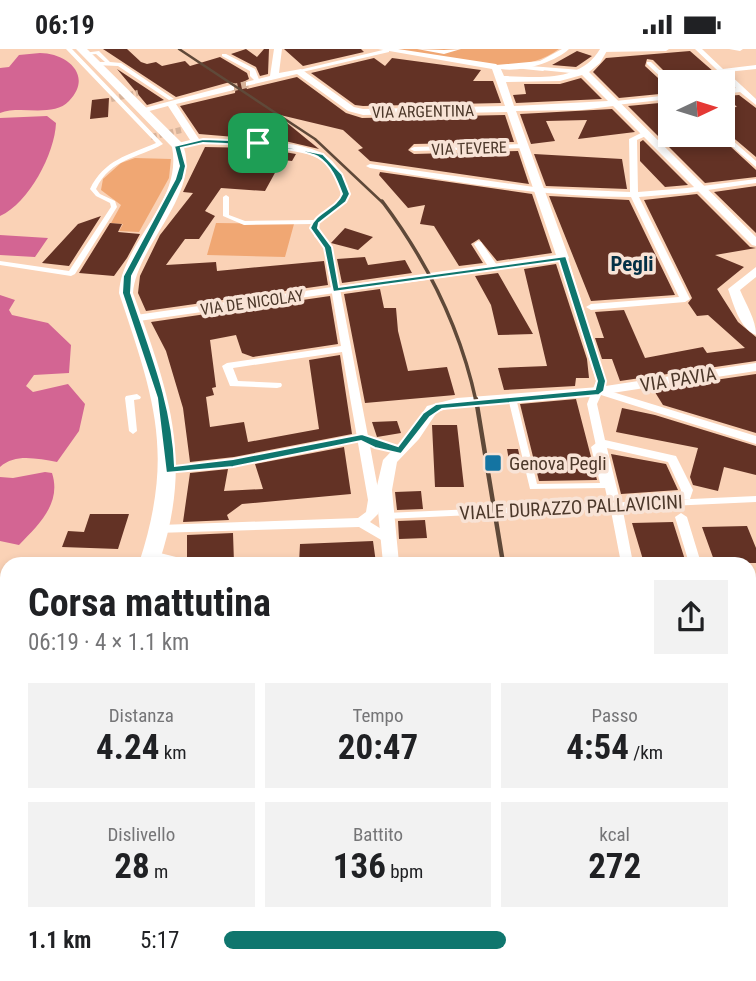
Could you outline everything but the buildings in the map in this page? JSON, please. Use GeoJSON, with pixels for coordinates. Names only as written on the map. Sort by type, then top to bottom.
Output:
{"type":"FeatureCollection","features":[{"type":"Feature","properties":{"kind":"main road"},"geometry":{"type":"LineString","coordinates":[[84,51],[102,63],[177,146],[183,166],[179,179],[127,276],[127,293],[162,398],[169,435],[170,470],[160,530],[152,557]]}},
{"type":"Feature","properties":{"kind":"street"},"geometry":{"type":"LineString","coordinates":[[0,263],[71,274],[114,207],[113,202],[98,195],[93,189],[97,177],[108,166],[140,150],[158,145],[147,128],[69,49]]}},
{"type":"Feature","properties":{"kind":"street"},"geometry":{"type":"LineString","coordinates":[[274,77],[278,49]]}},
{"type":"Feature","properties":{"kind":"street"},"geometry":{"type":"LineString","coordinates":[[420,49],[444,52],[458,49]]}},
{"type":"Feature","properties":{"kind":"street"},"geometry":{"type":"LineString","coordinates":[[516,67],[545,62],[566,49]]}},
{"type":"Feature","properties":{"kind":"street"},"geometry":{"type":"LineString","coordinates":[[500,79],[558,77],[582,72],[600,61],[603,50],[667,49]]}},
{"type":"Feature","properties":{"kind":"street"},"geometry":{"type":"LineString","coordinates":[[698,49],[721,70]]}},
{"type":"Feature","properties":{"kind":"street"},"geometry":{"type":"LineString","coordinates":[[732,49],[740,49]]}},
{"type":"Feature","properties":{"kind":"street"},"geometry":{"type":"LineString","coordinates":[[222,54],[253,70],[254,82],[302,73],[384,50],[496,67],[582,72],[756,243]]}},
{"type":"Feature","properties":{"kind":"street"},"geometry":{"type":"LineString","coordinates":[[102,63],[119,64],[171,101],[183,117],[195,142]]}},
{"type":"Feature","properties":{"kind":"street"},"geometry":{"type":"LineString","coordinates":[[649,64],[658,73]]}},
{"type":"Feature","properties":{"kind":"street"},"geometry":{"type":"LineString","coordinates":[[496,67],[563,258],[601,381],[592,404],[613,497]]}},
{"type":"Feature","properties":{"kind":"street"},"geometry":{"type":"LineString","coordinates":[[730,70],[756,67]]}},
{"type":"Feature","properties":{"kind":"street","name":"VIA ARGENTINA"},"geometry":{"type":"LineString","coordinates":[[302,73],[351,109],[363,112],[582,107],[616,103]]}},
{"type":"Feature","properties":{"kind":"street"},"geometry":{"type":"LineString","coordinates":[[735,83],[756,103]]}},
{"type":"Feature","properties":{"kind":"street"},"geometry":{"type":"LineString","coordinates":[[142,110],[231,88]]}},
{"type":"Feature","properties":{"kind":"street"},"geometry":{"type":"LineString","coordinates":[[735,91],[742,90]]}},
{"type":"Feature","properties":{"kind":"street"},"geometry":{"type":"LineString","coordinates":[[616,103],[658,98]]}},
{"type":"Feature","properties":{"kind":"street"},"geometry":{"type":"LineString","coordinates":[[591,307],[685,299],[634,194],[633,139],[645,133]]}},
{"type":"Feature","properties":{"kind":"street"},"geometry":{"type":"LineString","coordinates":[[177,146],[195,142],[258,143],[320,155],[338,174],[344,186],[343,201],[316,222],[244,223],[226,216],[226,197]]}},
{"type":"Feature","properties":{"kind":"street"},"geometry":{"type":"LineString","coordinates":[[735,145],[756,165]]}},
{"type":"Feature","properties":{"kind":"street","name":"VIA TEVERE"},"geometry":{"type":"LineString","coordinates":[[414,149],[523,146]]}},
{"type":"Feature","properties":{"kind":"street"},"geometry":{"type":"LineString","coordinates":[[370,166],[540,191],[634,194],[756,181]]}},
{"type":"Feature","properties":{"kind":"street"},"geometry":{"type":"LineString","coordinates":[[316,222],[317,236],[328,247],[374,508],[361,522]]}},
{"type":"Feature","properties":{"kind":"street"},"geometry":{"type":"LineString","coordinates":[[478,244],[494,268]]}},
{"type":"Feature","properties":{"kind":"street","name":"VIA DE NICOLAY"},"geometry":{"type":"LineString","coordinates":[[135,319],[563,258]]}},
{"type":"Feature","properties":{"kind":"street"},"geometry":{"type":"LineString","coordinates":[[756,271],[734,289],[743,314],[756,331]]}},
{"type":"Feature","properties":{"kind":"street"},"geometry":{"type":"LineString","coordinates":[[277,385],[234,384],[227,366],[346,348]]}},
{"type":"Feature","properties":{"kind":"street","name":"VIA PAVIA"},"geometry":{"type":"LineString","coordinates":[[401,450],[432,409],[457,402],[599,391],[756,367]]}},
{"type":"Feature","properties":{"kind":"street"},"geometry":{"type":"LineString","coordinates":[[599,391],[756,440]]}},
{"type":"Feature","properties":{"kind":"street"},"geometry":{"type":"LineString","coordinates":[[133,431],[129,398],[137,397]]}},
{"type":"Feature","properties":{"kind":"street"},"geometry":{"type":"LineString","coordinates":[[512,398],[533,487],[603,486],[605,481],[595,447],[600,443]]}},
{"type":"Feature","properties":{"kind":"street"},"geometry":{"type":"LineString","coordinates":[[170,470],[233,463],[362,438],[379,446],[401,450]]}},
{"type":"Feature","properties":{"kind":"street"},"geometry":{"type":"LineString","coordinates":[[600,443],[672,459],[687,490],[686,496]]}},
{"type":"Feature","properties":{"kind":"street"},"geometry":{"type":"LineString","coordinates":[[390,557],[385,478],[390,460],[401,450]]}},
{"type":"Feature","properties":{"kind":"street","name":"VIALE DURAZZO PALLAVICINI"},"geometry":{"type":"LineString","coordinates":[[386,516],[527,507],[756,499]]}},
{"type":"Feature","properties":{"kind":"street"},"geometry":{"type":"LineString","coordinates":[[617,511],[626,557]]}},
{"type":"Feature","properties":{"kind":"street"},"geometry":{"type":"LineString","coordinates":[[681,517],[693,557]]}},
{"type":"Feature","properties":{"kind":"street"},"geometry":{"type":"LineString","coordinates":[[160,530],[361,522],[387,538]]}},
{"type":"Feature","properties":{"kind":"shaded area"},"geometry":{"type":"Polygon","coordinates":[[[394,49],[559,49],[541,59],[501,66],[394,49]]]}},
{"type":"Feature","properties":{"kind":"shaded area"},"geometry":{"type":"Polygon","coordinates":[[[40,53],[59,57],[74,67],[79,83],[76,91],[69,101],[54,109],[0,113],[0,68],[9,67],[19,55],[40,53]]]}},
{"type":"Feature","properties":{"kind":"shaded area"},"geometry":{"type":"Polygon","coordinates":[[[47,116],[56,123],[45,162],[21,200],[0,216],[0,118],[47,116]]]}},
{"type":"Feature","properties":{"kind":"shaded area"},"geometry":{"type":"Polygon","coordinates":[[[135,158],[171,159],[169,178],[139,232],[119,231],[123,224],[111,223],[121,205],[101,190],[103,179],[121,163],[135,158]]]}},
{"type":"Feature","properties":{"kind":"shaded area"},"geometry":{"type":"Polygon","coordinates":[[[216,223],[294,224],[285,257],[207,255],[216,223]]]}},
{"type":"Feature","properties":{"kind":"shaded area"},"geometry":{"type":"Polygon","coordinates":[[[0,235],[48,238],[35,257],[0,255],[0,235]]]}},
{"type":"Feature","properties":{"kind":"shaded area"},"geometry":{"type":"Polygon","coordinates":[[[0,295],[15,300],[9,310],[12,315],[48,323],[71,345],[69,373],[34,375],[26,386],[33,392],[68,384],[85,404],[79,431],[57,462],[20,458],[0,467],[0,295]]]}},
{"type":"Feature","properties":{"kind":"shaded area"},"geometry":{"type":"Polygon","coordinates":[[[52,473],[54,484],[54,495],[46,513],[19,545],[0,541],[0,477],[13,478],[52,473]]]}},
{"type":"Feature","properties":{"kind":"tunnel"},"geometry":{"type":"LineString","coordinates":[[231,88],[249,84]]}},
{"type":"Feature","properties":{"kind":"tunnel"},"geometry":{"type":"LineString","coordinates":[[111,99],[138,93]]}},
{"type":"Feature","properties":{"kind":"tunnel"},"geometry":{"type":"LineString","coordinates":[[151,137],[181,130]]}},
{"type":"Feature","properties":{"kind":"railway"},"geometry":{"type":"LineString","coordinates":[[179,49],[315,139],[383,203]]}},
{"type":"Feature","properties":{"kind":"railway"},"geometry":{"type":"LineString","coordinates":[[382,201],[413,247],[440,296],[461,347],[476,401]]}},
{"type":"Feature","properties":{"kind":"railway"},"geometry":{"type":"LineString","coordinates":[[476,399],[502,557]]}},
{"type":"Feature","properties":{"kind":"place","name":"Genova Pegli"},"geometry":{"type":"Point","coordinates":[493,463]}},
{"type":"Feature","properties":{"kind":"district","name":"Pegli"},"geometry":{"type":"Point","coordinates":[632,264]}},
{"type":"Feature","properties":{"kind":"route"},"geometry":{"type":"LineString","coordinates":[[203,141],[258,143],[320,155],[338,174],[346,194],[343,201],[316,222],[314,228],[317,236],[328,247],[336,290],[563,258],[601,381],[599,391],[457,402],[439,406],[426,415],[414,436],[401,450],[379,446],[362,438],[233,463],[170,470],[169,435],[162,398],[127,293],[127,276],[179,179],[183,166],[182,155],[177,146],[203,141]]}}]}
